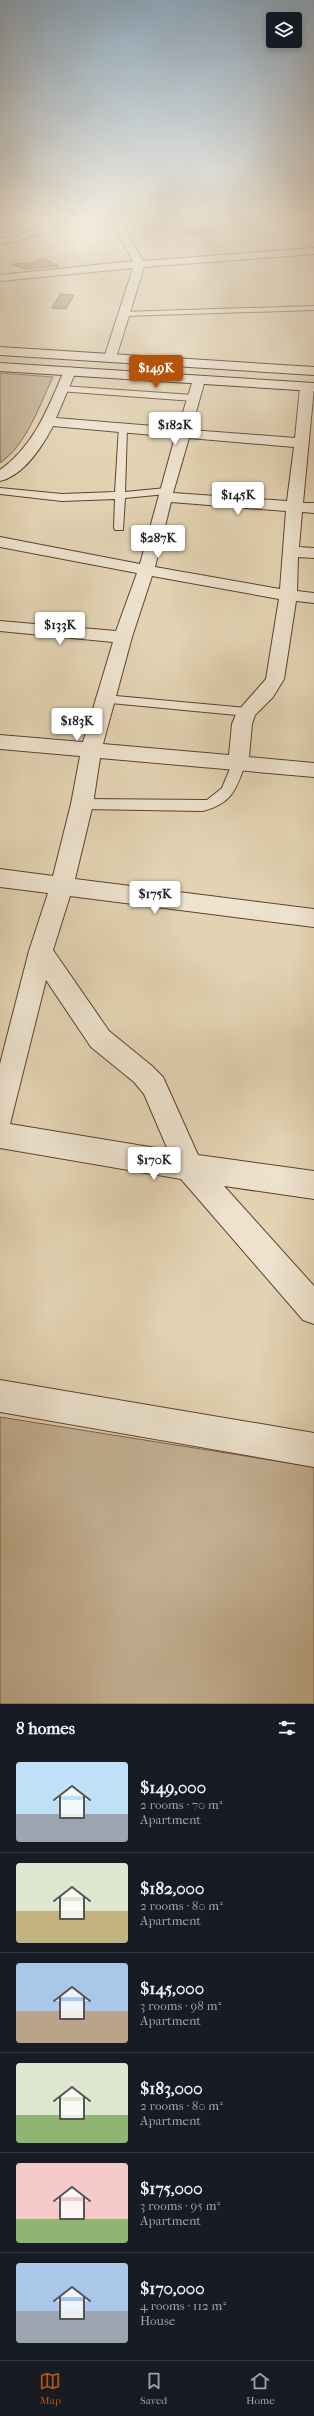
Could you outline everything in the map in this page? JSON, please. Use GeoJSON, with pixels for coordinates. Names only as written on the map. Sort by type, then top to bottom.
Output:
{"type":"FeatureCollection","features":[{"type":"Feature","properties":{"kind":"street"},"geometry":{"type":"LineString","coordinates":[[110,358],[127,302]]}},
{"type":"Feature","properties":{"kind":"street"},"geometry":{"type":"LineString","coordinates":[[0,351],[314,371]]}},
{"type":"Feature","properties":{"kind":"street"},"geometry":{"type":"LineString","coordinates":[[0,367],[311,387],[302,442],[290,551],[288,596],[275,679],[266,693],[247,712],[242,724],[240,762]]}},
{"type":"Feature","properties":{"kind":"street"},"geometry":{"type":"LineString","coordinates":[[0,477],[26,458],[49,422],[70,371]]}},
{"type":"Feature","properties":{"kind":"street"},"geometry":{"type":"LineString","coordinates":[[0,1116],[41,951],[62,886],[82,804],[92,750],[123,637],[146,571],[165,494],[199,380]]}},
{"type":"Feature","properties":{"kind":"street"},"geometry":{"type":"LineString","coordinates":[[49,422],[302,442]]}},
{"type":"Feature","properties":{"kind":"street"},"geometry":{"type":"LineString","coordinates":[[165,494],[314,508]]}},
{"type":"Feature","properties":{"kind":"street"},"geometry":{"type":"LineString","coordinates":[[0,542],[41,548],[146,571],[288,596],[314,598]]}},
{"type":"Feature","properties":{"kind":"street"},"geometry":{"type":"LineString","coordinates":[[290,551],[314,553]]}},
{"type":"Feature","properties":{"kind":"street"},"geometry":{"type":"LineString","coordinates":[[0,626],[123,637]]}},
{"type":"Feature","properties":{"kind":"street"},"geometry":{"type":"LineString","coordinates":[[0,742],[240,762],[314,770]]}},
{"type":"Feature","properties":{"kind":"street"},"geometry":{"type":"LineString","coordinates":[[0,878],[314,918]]}},
{"type":"Feature","properties":{"kind":"street"},"geometry":{"type":"LineString","coordinates":[[41,951],[88,1024],[100,1039],[144,1074],[154,1086],[189,1167],[314,1309]]}},
{"type":"Feature","properties":{"kind":"street"},"geometry":{"type":"LineString","coordinates":[[0,1135],[189,1167],[314,1185]]}},
{"type":"Feature","properties":{"kind":"street"},"geometry":{"type":"LineString","coordinates":[[0,1396],[314,1450]]}},
{"type":"Feature","properties":{"kind":"lane"},"geometry":{"type":"LineString","coordinates":[[123,314],[314,308]]}},
{"type":"Feature","properties":{"kind":"lane"},"geometry":{"type":"LineString","coordinates":[[62,389],[193,398]]}},
{"type":"Feature","properties":{"kind":"lane"},"geometry":{"type":"LineString","coordinates":[[119,528],[122,428]]}},
{"type":"Feature","properties":{"kind":"lane"},"geometry":{"type":"LineString","coordinates":[[0,491],[41,497],[165,494]]}},
{"type":"Feature","properties":{"kind":"lane"},"geometry":{"type":"LineString","coordinates":[[106,699],[247,712]]}},
{"type":"Feature","properties":{"kind":"lane"},"geometry":{"type":"LineString","coordinates":[[82,804],[203,806],[216,803],[226,794],[240,762]]}},
{"type":"Feature","properties":{"kind":"shaded area"},"geometry":{"type":"Polygon","coordinates":[[[0,373],[53,377],[25,435],[18,446],[0,463],[0,373]]]}},
{"type":"Feature","properties":{"kind":"shaded area"},"geometry":{"type":"Polygon","coordinates":[[[0,1417],[314,1467],[314,1704],[0,1704],[0,1417]]]}},
{"type":"Feature","properties":{"kind":"water"},"geometry":{"type":"Polygon","coordinates":[[[56,302],[70,302],[66,309],[52,308],[56,302]]]}}]}
